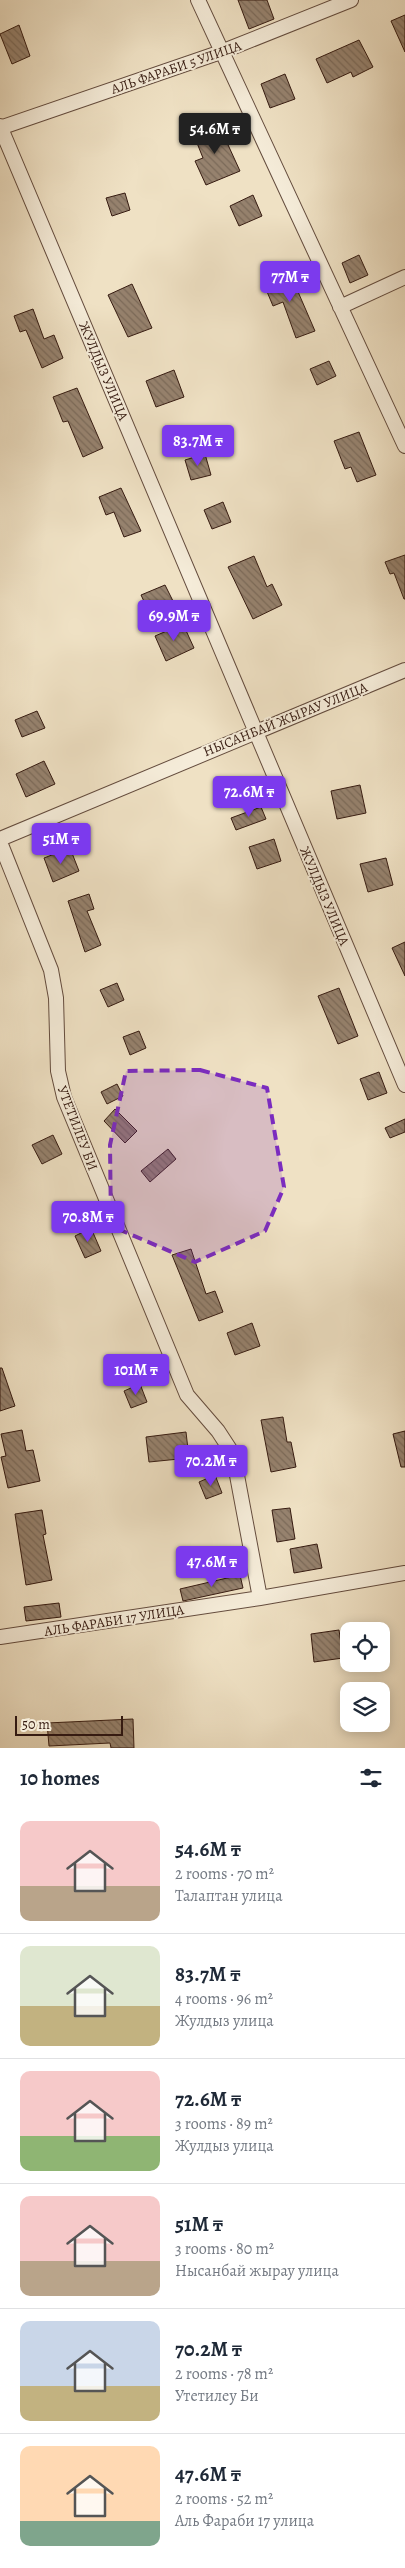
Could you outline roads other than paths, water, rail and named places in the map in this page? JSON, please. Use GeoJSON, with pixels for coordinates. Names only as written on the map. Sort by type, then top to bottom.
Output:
{"type":"FeatureCollection","features":[{"type":"Feature","properties":{"kind":"street"},"geometry":{"type":"LineString","coordinates":[[198,0],[405,446]]}},
{"type":"Feature","properties":{"kind":"street","name":"АЛЬ ФАРАБИ 5 УЛИЦА"},"geometry":{"type":"LineString","coordinates":[[0,127],[221,52],[351,0]]}},
{"type":"Feature","properties":{"kind":"street","name":"ЖУЛДЫЗ УЛИЦА"},"geometry":{"type":"LineString","coordinates":[[0,127],[405,1085]]}},
{"type":"Feature","properties":{"kind":"street"},"geometry":{"type":"LineString","coordinates":[[340,307],[405,277]]}},
{"type":"Feature","properties":{"kind":"street","name":"НЫСАНБАЙ ЖЫРАУ УЛИЦА"},"geometry":{"type":"LineString","coordinates":[[0,841],[256,731],[405,670]]}},
{"type":"Feature","properties":{"kind":"street","name":"УТЕТИЛЕУ БИ"},"geometry":{"type":"LineString","coordinates":[[0,841],[51,970],[56,998],[58,1071],[64,1097],[187,1394],[218,1431],[233,1454],[260,1598]]}},
{"type":"Feature","properties":{"kind":"street","name":"АЛЬ ФАРАБИ 17 УЛИЦА"},"geometry":{"type":"LineString","coordinates":[[0,1637],[260,1598],[405,1573]]}}]}
